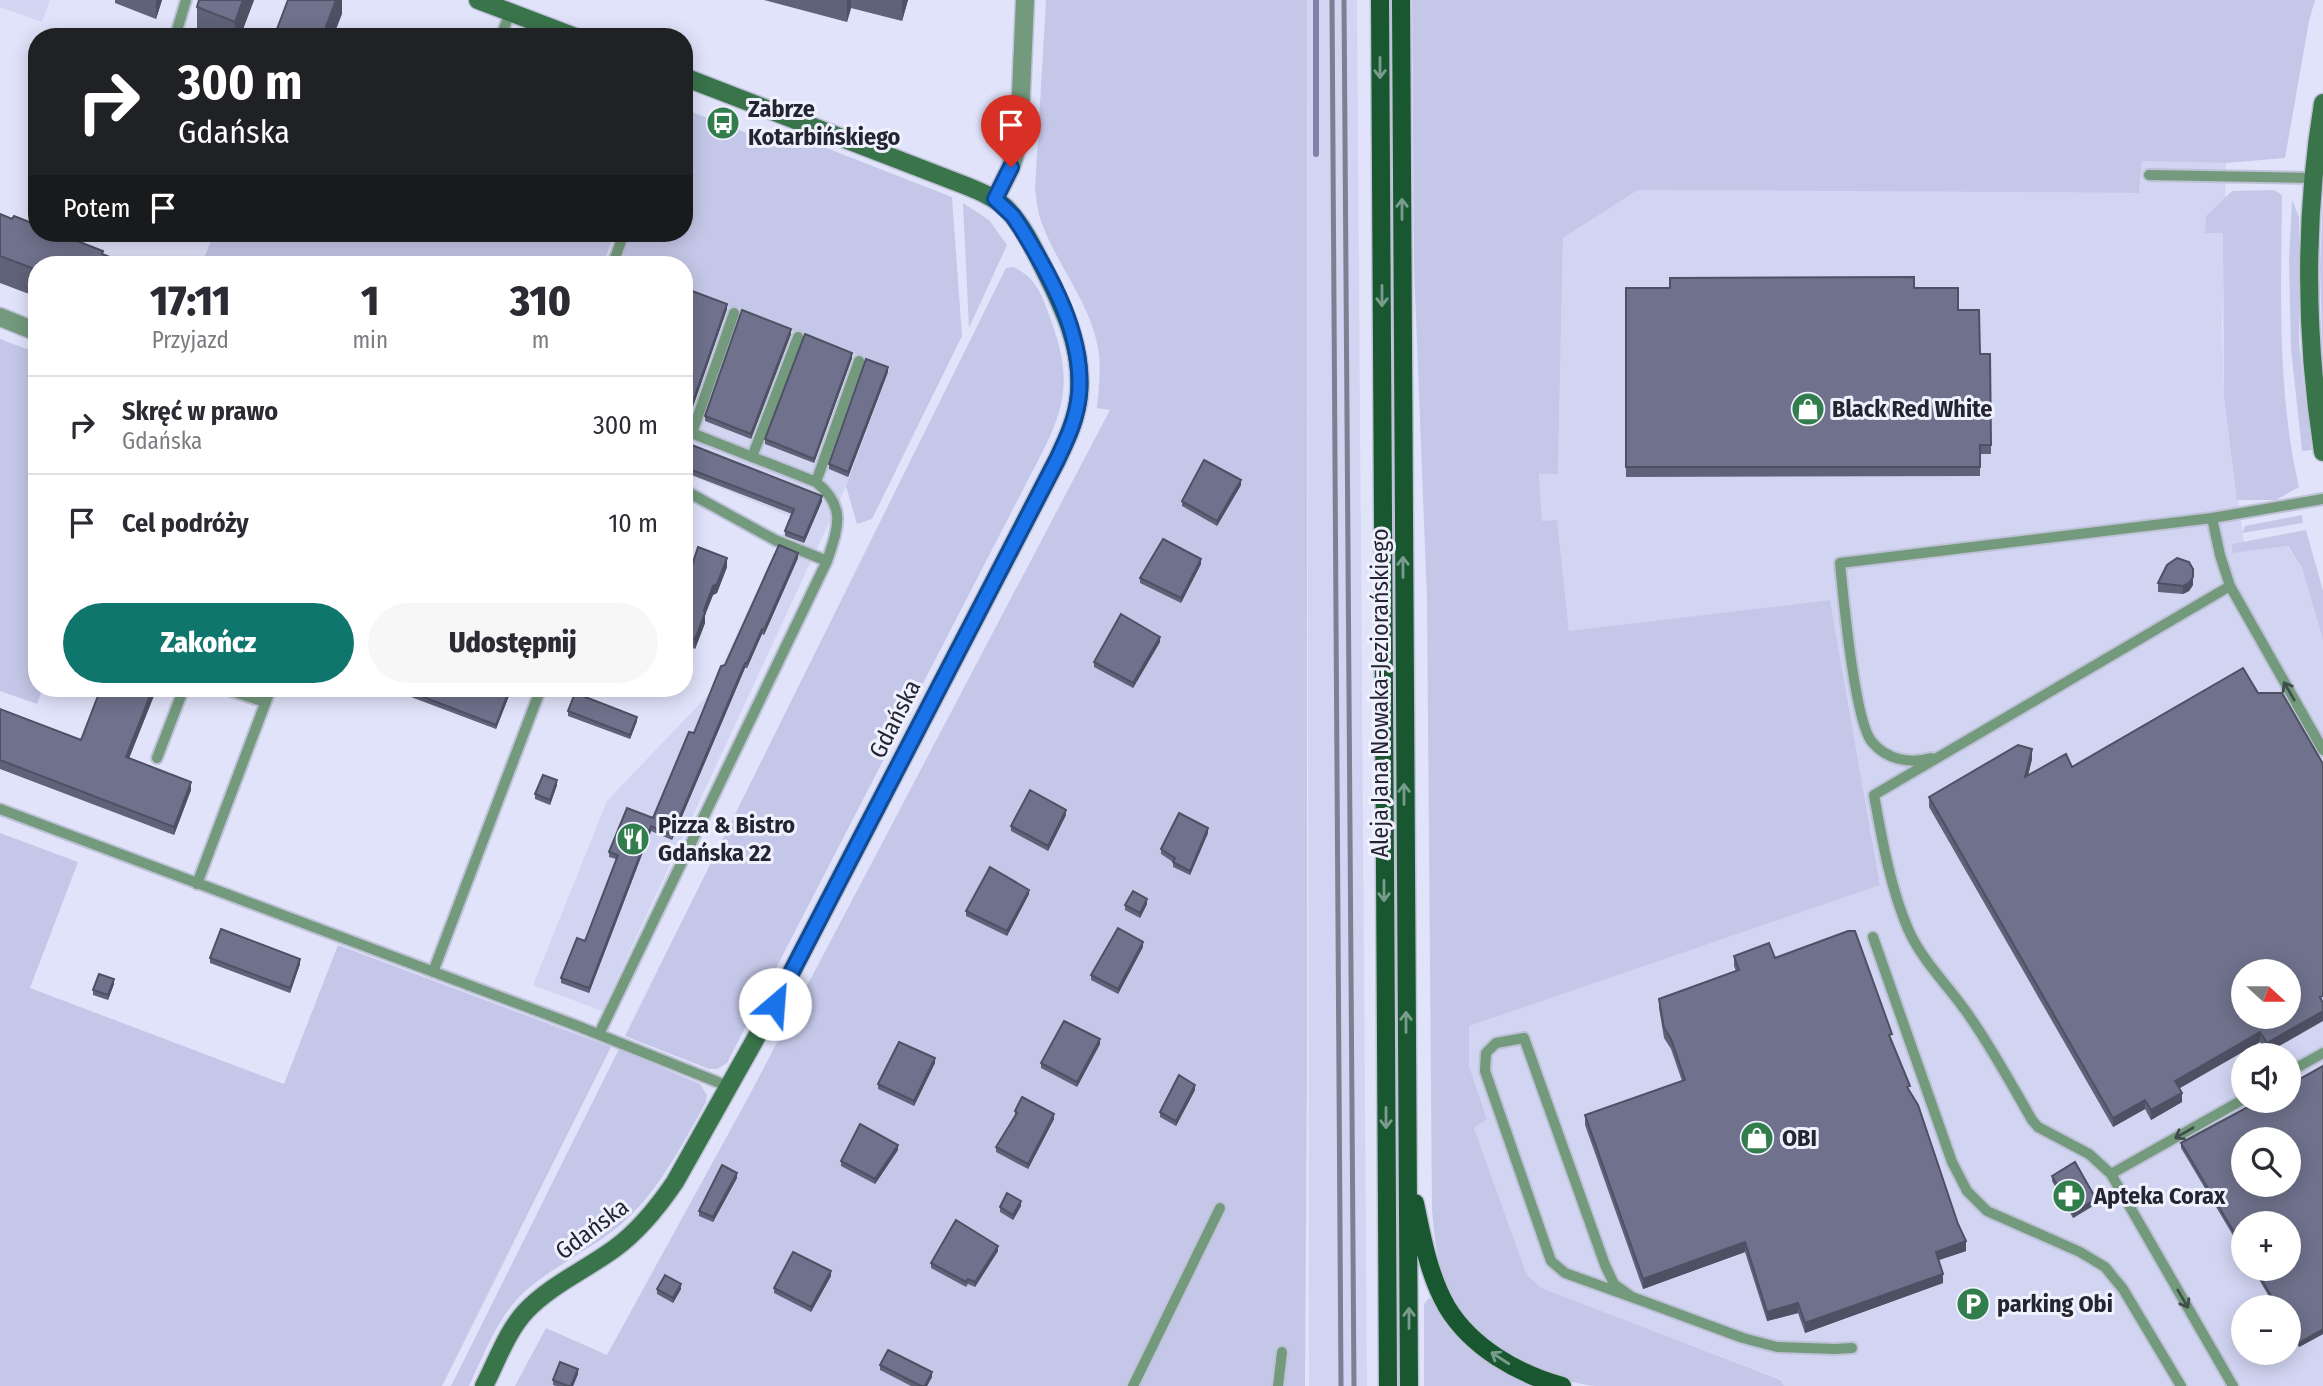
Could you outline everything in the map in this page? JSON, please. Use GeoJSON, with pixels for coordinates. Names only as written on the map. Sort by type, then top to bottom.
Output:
{"type":"FeatureCollection","features":[{"type":"Feature","properties":{"kind":"main road","name":"Aleja Jana Nowaka-Jeziorańskiego"},"geometry":{"type":"LineString","coordinates":[[1380,0],[1388,1386]]}},
{"type":"Feature","properties":{"kind":"main road","name":"Aleja Jana Nowaka-Jeziorańskiego"},"geometry":{"type":"LineString","coordinates":[[1401,0],[1409,1386]]}},
{"type":"Feature","properties":{"kind":"main road"},"geometry":{"type":"LineString","coordinates":[[1407,1163],[1430,1267],[1447,1306],[1471,1338],[1506,1362],[1562,1386]]}},
{"type":"Feature","properties":{"kind":"street"},"geometry":{"type":"LineString","coordinates":[[478,0],[552,28]]}},
{"type":"Feature","properties":{"kind":"street"},"geometry":{"type":"LineString","coordinates":[[693,81],[995,199],[1011,167],[1019,141],[1026,0]]}},
{"type":"Feature","properties":{"kind":"street"},"geometry":{"type":"LineString","coordinates":[[2323,103],[2313,178],[2308,298],[2312,367],[2323,452]]}},
{"type":"Feature","properties":{"kind":"street","name":"Gdańska"},"geometry":{"type":"LineString","coordinates":[[484,1386],[524,1314],[551,1290],[629,1237],[660,1204],[730,1087],[1069,435],[1079,394],[1078,357],[1063,307],[1021,228],[995,199]]}},
{"type":"Feature","properties":{"kind":"street"},"geometry":{"type":"LineString","coordinates":[[0,317],[28,328]]}},
{"type":"Feature","properties":{"kind":"lane"},"geometry":{"type":"LineString","coordinates":[[178,28],[186,0]]}},
{"type":"Feature","properties":{"kind":"lane"},"geometry":{"type":"LineString","coordinates":[[504,28],[510,12]]}},
{"type":"Feature","properties":{"kind":"lane"},"geometry":{"type":"LineString","coordinates":[[2149,175],[2313,178]]}},
{"type":"Feature","properties":{"kind":"lane"},"geometry":{"type":"LineString","coordinates":[[693,418],[734,313]]}},
{"type":"Feature","properties":{"kind":"lane"},"geometry":{"type":"LineString","coordinates":[[752,457],[798,337]]}},
{"type":"Feature","properties":{"kind":"lane"},"geometry":{"type":"LineString","coordinates":[[816,482],[859,361]]}},
{"type":"Feature","properties":{"kind":"lane"},"geometry":{"type":"LineString","coordinates":[[599,1034],[827,561],[836,531],[837,512],[830,493],[816,482],[693,433]]}},
{"type":"Feature","properties":{"kind":"lane"},"geometry":{"type":"LineString","coordinates":[[693,495],[775,540],[827,561]]}},
{"type":"Feature","properties":{"kind":"lane"},"geometry":{"type":"LineString","coordinates":[[1940,756],[1921,761],[1902,760],[1888,755],[1872,742],[1863,724],[1845,614],[1840,563],[2212,517],[2323,499]]}},
{"type":"Feature","properties":{"kind":"lane"},"geometry":{"type":"LineString","coordinates":[[2212,517],[2230,586],[2323,750]]}},
{"type":"Feature","properties":{"kind":"lane"},"geometry":{"type":"LineString","coordinates":[[2230,586],[1874,794],[1888,865],[1909,930],[1934,971],[1972,1020],[2032,1120],[2038,1127],[2089,1154],[2112,1174],[2233,1386]]}},
{"type":"Feature","properties":{"kind":"lane"},"geometry":{"type":"LineString","coordinates":[[157,758],[181,697]]}},
{"type":"Feature","properties":{"kind":"lane"},"geometry":{"type":"LineString","coordinates":[[250,697],[265,702]]}},
{"type":"Feature","properties":{"kind":"lane"},"geometry":{"type":"LineString","coordinates":[[197,884],[267,697]]}},
{"type":"Feature","properties":{"kind":"lane"},"geometry":{"type":"LineString","coordinates":[[433,972],[538,697]]}},
{"type":"Feature","properties":{"kind":"lane"},"geometry":{"type":"LineString","coordinates":[[0,809],[599,1034],[730,1087]]}},
{"type":"Feature","properties":{"kind":"lane"},"geometry":{"type":"LineString","coordinates":[[1873,937],[1952,1162],[1967,1191],[1987,1211],[2081,1252],[2105,1267],[2123,1289],[2180,1386]]}},
{"type":"Feature","properties":{"kind":"lane"},"geometry":{"type":"LineString","coordinates":[[1640,1300],[1619,1289],[1605,1265],[1524,1038],[1496,1043],[1486,1053],[1485,1071],[1551,1261],[1565,1273],[1759,1343],[1813,1349],[1852,1348]]}},
{"type":"Feature","properties":{"kind":"lane"},"geometry":{"type":"LineString","coordinates":[[2301,1065],[2323,1053]]}},
{"type":"Feature","properties":{"kind":"lane"},"geometry":{"type":"LineString","coordinates":[[2112,1174],[2231,1106]]}},
{"type":"Feature","properties":{"kind":"lane"},"geometry":{"type":"LineString","coordinates":[[1133,1386],[1220,1208]]}},
{"type":"Feature","properties":{"kind":"lane"},"geometry":{"type":"LineString","coordinates":[[1278,1386],[1282,1352]]}},
{"type":"Feature","properties":{"kind":"shaded area"},"geometry":{"type":"Polygon","coordinates":[[[0,0],[50,0],[42,22],[0,7],[0,0]]]}},
{"type":"Feature","properties":{"kind":"shaded area"},"geometry":{"type":"Polygon","coordinates":[[[1046,0],[1307,0],[1305,1386],[515,1386],[546,1328],[607,1355],[749,1096],[1110,410],[1097,408],[1099,359],[1092,326],[1045,232],[1037,205],[1035,188],[1046,0]]]}},
{"type":"Feature","properties":{"kind":"shaded area"},"geometry":{"type":"Polygon","coordinates":[[[1307,0],[1357,0],[1367,1386],[1309,1386],[1307,0]]]}},
{"type":"Feature","properties":{"kind":"shaded area"},"geometry":{"type":"Polygon","coordinates":[[[1412,0],[2315,0],[2285,158],[2226,163],[2142,161],[2139,193],[1638,190],[1563,238],[1558,474],[1539,474],[1542,521],[1557,520],[1569,631],[1830,600],[1880,885],[1469,1026],[1469,1066],[1487,1119],[1474,1128],[1527,1275],[1541,1288],[1781,1380],[1784,1386],[1597,1386],[1553,1376],[1509,1354],[1471,1324],[1457,1306],[1441,1268],[1432,1209],[1427,600],[1414,266],[1412,0]]]}},
{"type":"Feature","properties":{"kind":"shaded area"},"geometry":{"type":"Polygon","coordinates":[[[693,112],[747,133],[803,139],[952,197],[962,336],[872,519],[857,524],[846,486],[890,367],[693,294],[693,256],[624,256],[627,242],[693,242],[693,112]]]}},
{"type":"Feature","properties":{"kind":"shaded area"},"geometry":{"type":"Polygon","coordinates":[[[2142,161],[2226,163],[2222,326],[2224,397],[2245,551],[2287,546],[2302,568],[2323,640],[2323,1386],[1784,1386],[1781,1379],[1541,1289],[1527,1275],[1474,1128],[1487,1119],[1469,1066],[1469,1026],[1880,884],[1830,600],[1569,632],[1557,521],[1542,521],[1539,473],[1558,473],[1563,238],[1638,190],[2139,193],[2142,161]]]}},
{"type":"Feature","properties":{"kind":"shaded area"},"geometry":{"type":"Polygon","coordinates":[[[2274,190],[2282,195],[2281,305],[2284,379],[2299,487],[2276,500],[2237,500],[2224,397],[2223,233],[2205,233],[2206,216],[2232,191],[2274,190]]]}},
{"type":"Feature","properties":{"kind":"shaded area"},"geometry":{"type":"Polygon","coordinates":[[[2323,197],[2323,368],[2320,266],[2323,197]]]}},
{"type":"Feature","properties":{"kind":"shaded area"},"geometry":{"type":"Polygon","coordinates":[[[2292,200],[2299,217],[2299,342],[2312,450],[2302,451],[2291,349],[2289,260],[2292,200]]]}},
{"type":"Feature","properties":{"kind":"shaded area"},"geometry":{"type":"Polygon","coordinates":[[[963,203],[989,220],[1007,245],[969,328],[963,203]]]}},
{"type":"Feature","properties":{"kind":"shaded area"},"geometry":{"type":"Polygon","coordinates":[[[211,242],[612,242],[606,256],[205,256],[211,242]]]}},
{"type":"Feature","properties":{"kind":"shaded area"},"geometry":{"type":"Polygon","coordinates":[[[1013,267],[1026,275],[1039,291],[1055,331],[1063,364],[1063,395],[1045,447],[727,1063],[717,1069],[709,1069],[625,1036],[1006,268],[1013,267]]]}},
{"type":"Feature","properties":{"kind":"shaded area"},"geometry":{"type":"Polygon","coordinates":[[[693,294],[890,367],[846,486],[602,1011],[533,985],[607,801],[709,694],[791,517],[693,477],[693,294]]]}},
{"type":"Feature","properties":{"kind":"shaded area"},"geometry":{"type":"Polygon","coordinates":[[[0,339],[28,350],[28,697],[40,697],[37,704],[0,691],[0,339]]]}},
{"type":"Feature","properties":{"kind":"shaded area"},"geometry":{"type":"Polygon","coordinates":[[[2302,515],[2303,523],[2242,533],[2245,526],[2302,515]]]}},
{"type":"Feature","properties":{"kind":"shaded area"},"geometry":{"type":"Polygon","coordinates":[[[2306,530],[2323,591],[2323,640],[2302,568],[2288,546],[2232,553],[2232,544],[2306,530]]]}},
{"type":"Feature","properties":{"kind":"shaded area"},"geometry":{"type":"Polygon","coordinates":[[[0,833],[78,862],[30,988],[284,1084],[338,945],[611,1047],[442,1386],[0,1386],[0,833]]]}},
{"type":"Feature","properties":{"kind":"shaded area"},"geometry":{"type":"Polygon","coordinates":[[[619,1049],[700,1084],[707,1095],[706,1102],[672,1161],[643,1202],[605,1237],[546,1275],[519,1297],[497,1328],[469,1386],[451,1386],[619,1049]]]}},
{"type":"Feature","properties":{"kind":"shaded area"},"geometry":{"type":"Polygon","coordinates":[[[1429,1298],[1450,1329],[1473,1352],[1530,1386],[1424,1386],[1424,1304],[1429,1298]]]}},
{"type":"Feature","properties":{"kind":"building"},"geometry":{"type":"Polygon","coordinates":[[[199,0],[243,0],[235,22],[197,7],[199,0]]]}},
{"type":"Feature","properties":{"kind":"building"},"geometry":{"type":"Polygon","coordinates":[[[288,0],[336,0],[325,28],[277,28],[288,0]]]}},
{"type":"Feature","properties":{"kind":"building"},"geometry":{"type":"Polygon","coordinates":[[[0,214],[28,221],[28,242],[80,242],[103,251],[102,254],[107,256],[28,256],[28,267],[0,256],[0,214]]]}},
{"type":"Feature","properties":{"kind":"building","name":"Black Red White"},"geometry":{"type":"Polygon","coordinates":[[[1914,277],[1914,288],[1958,288],[1958,310],[1979,310],[1980,354],[1990,354],[1991,445],[1980,445],[1980,467],[1626,467],[1626,288],[1670,288],[1670,278],[1914,277]]]}},
{"type":"Feature","properties":{"kind":"building"},"geometry":{"type":"Polygon","coordinates":[[[693,291],[727,304],[693,401],[693,291]]]}},
{"type":"Feature","properties":{"kind":"building"},"geometry":{"type":"Polygon","coordinates":[[[742,310],[791,329],[751,434],[705,416],[742,310]]]}},
{"type":"Feature","properties":{"kind":"building"},"geometry":{"type":"Polygon","coordinates":[[[805,334],[852,353],[814,459],[765,439],[805,334]]]}},
{"type":"Feature","properties":{"kind":"building"},"geometry":{"type":"Polygon","coordinates":[[[866,359],[888,367],[848,472],[829,464],[866,359]]]}},
{"type":"Feature","properties":{"kind":"building"},"geometry":{"type":"Polygon","coordinates":[[[693,446],[822,496],[804,538],[785,531],[794,509],[693,470],[693,446]]]}},
{"type":"Feature","properties":{"kind":"building"},"geometry":{"type":"Polygon","coordinates":[[[1204,460],[1241,480],[1217,521],[1182,501],[1204,460]]]}},
{"type":"Feature","properties":{"kind":"building"},"geometry":{"type":"Polygon","coordinates":[[[1163,539],[1201,559],[1181,598],[1140,578],[1163,539]]]}},
{"type":"Feature","properties":{"kind":"building"},"geometry":{"type":"Polygon","coordinates":[[[779,545],[798,553],[764,630],[762,629],[745,663],[672,835],[651,826],[589,988],[561,978],[577,938],[585,941],[618,855],[609,852],[627,808],[653,818],[689,732],[694,733],[721,666],[725,665],[779,545]]]}},
{"type":"Feature","properties":{"kind":"building"},"geometry":{"type":"Polygon","coordinates":[[[698,547],[727,558],[717,584],[713,586],[695,639],[693,638],[693,562],[698,547]]]}},
{"type":"Feature","properties":{"kind":"building"},"geometry":{"type":"Polygon","coordinates":[[[2177,558],[2189,562],[2193,569],[2193,577],[2189,583],[2183,586],[2158,583],[2167,565],[2177,558]]]}},
{"type":"Feature","properties":{"kind":"building"},"geometry":{"type":"Polygon","coordinates":[[[1121,614],[1160,637],[1133,683],[1094,662],[1121,614]]]}},
{"type":"Feature","properties":{"kind":"building"},"geometry":{"type":"Polygon","coordinates":[[[2243,668],[2258,693],[2282,693],[2323,764],[2323,996],[2320,997],[2323,1011],[2301,1024],[2301,959],[2231,959],[2231,1029],[2292,1029],[2267,1043],[2260,1032],[2241,1043],[2231,1043],[2231,1049],[2175,1081],[2182,1093],[2151,1110],[2145,1100],[2113,1118],[1929,797],[2018,745],[2032,749],[2025,777],[2066,754],[2072,767],[2243,668]]]}},
{"type":"Feature","properties":{"kind":"building"},"geometry":{"type":"Polygon","coordinates":[[[98,697],[149,697],[126,757],[191,782],[174,827],[0,760],[0,709],[81,740],[98,697]]]}},
{"type":"Feature","properties":{"kind":"building"},"geometry":{"type":"Polygon","coordinates":[[[423,697],[507,697],[496,725],[423,697]]]}},
{"type":"Feature","properties":{"kind":"building"},"geometry":{"type":"Polygon","coordinates":[[[573,697],[585,697],[637,717],[630,735],[568,711],[573,697]]]}},
{"type":"Feature","properties":{"kind":"building"},"geometry":{"type":"Polygon","coordinates":[[[543,775],[557,780],[550,800],[535,794],[543,775]]]}},
{"type":"Feature","properties":{"kind":"building"},"geometry":{"type":"Polygon","coordinates":[[[1030,790],[1066,810],[1048,846],[1011,826],[1030,790]]]}},
{"type":"Feature","properties":{"kind":"building"},"geometry":{"type":"Polygon","coordinates":[[[1179,813],[1208,828],[1190,871],[1173,862],[1175,858],[1161,849],[1179,813]]]}},
{"type":"Feature","properties":{"kind":"building"},"geometry":{"type":"Polygon","coordinates":[[[990,867],[1029,890],[1007,931],[966,911],[990,867]]]}},
{"type":"Feature","properties":{"kind":"building"},"geometry":{"type":"Polygon","coordinates":[[[1133,891],[1147,899],[1140,913],[1125,905],[1133,891]]]}},
{"type":"Feature","properties":{"kind":"building"},"geometry":{"type":"Polygon","coordinates":[[[1118,928],[1143,942],[1118,989],[1091,975],[1118,928]]]}},
{"type":"Feature","properties":{"kind":"building"},"geometry":{"type":"Polygon","coordinates":[[[221,929],[300,959],[290,988],[210,958],[221,929]]]}},
{"type":"Feature","properties":{"kind":"building","name":"OBI"},"geometry":{"type":"Polygon","coordinates":[[[1848,931],[1855,931],[1892,1034],[1889,1035],[1910,1086],[1907,1087],[1918,1105],[1966,1241],[1936,1252],[1943,1274],[1805,1323],[1798,1303],[1767,1312],[1745,1242],[1643,1279],[1585,1115],[1685,1080],[1671,1039],[1664,1028],[1659,999],[1739,970],[1734,956],[1769,943],[1775,958],[1848,931]]]}},
{"type":"Feature","properties":{"kind":"building"},"geometry":{"type":"Polygon","coordinates":[[[99,974],[114,979],[108,995],[93,990],[99,974]]]}},
{"type":"Feature","properties":{"kind":"building"},"geometry":{"type":"Polygon","coordinates":[[[1064,1021],[1100,1039],[1077,1082],[1041,1063],[1064,1021]]]}},
{"type":"Feature","properties":{"kind":"building"},"geometry":{"type":"Polygon","coordinates":[[[899,1042],[935,1058],[914,1101],[878,1084],[899,1042]]]}},
{"type":"Feature","properties":{"kind":"building"},"geometry":{"type":"Polygon","coordinates":[[[2323,1066],[2323,1329],[2301,1342],[2301,1295],[2271,1295],[2262,1281],[2301,1281],[2301,1211],[2231,1211],[2231,1227],[2181,1143],[2237,1113],[2301,1113],[2301,1078],[2323,1066]]]}},
{"type":"Feature","properties":{"kind":"building"},"geometry":{"type":"Polygon","coordinates":[[[1179,1075],[1195,1085],[1176,1121],[1160,1112],[1179,1075]]]}},
{"type":"Feature","properties":{"kind":"building"},"geometry":{"type":"Polygon","coordinates":[[[1022,1097],[1054,1114],[1028,1164],[996,1147],[1017,1113],[1015,1111],[1022,1097]]]}},
{"type":"Feature","properties":{"kind":"building"},"geometry":{"type":"Polygon","coordinates":[[[860,1124],[898,1145],[875,1179],[841,1161],[860,1124]]]}},
{"type":"Feature","properties":{"kind":"building"},"geometry":{"type":"Polygon","coordinates":[[[2075,1162],[2096,1199],[2073,1213],[2052,1176],[2075,1162]]]}},
{"type":"Feature","properties":{"kind":"building"},"geometry":{"type":"Polygon","coordinates":[[[722,1165],[737,1173],[713,1217],[699,1211],[722,1165]]]}},
{"type":"Feature","properties":{"kind":"building"},"geometry":{"type":"Polygon","coordinates":[[[1007,1193],[1021,1201],[1013,1215],[1000,1207],[1007,1193]]]}},
{"type":"Feature","properties":{"kind":"building"},"geometry":{"type":"Polygon","coordinates":[[[956,1220],[998,1246],[975,1282],[968,1279],[966,1282],[931,1263],[956,1220]]]}},
{"type":"Feature","properties":{"kind":"building"},"geometry":{"type":"Polygon","coordinates":[[[793,1252],[831,1271],[811,1307],[774,1288],[793,1252]]]}},
{"type":"Feature","properties":{"kind":"building"},"geometry":{"type":"Polygon","coordinates":[[[665,1275],[681,1284],[673,1298],[657,1289],[665,1275]]]}},
{"type":"Feature","properties":{"kind":"building"},"geometry":{"type":"Polygon","coordinates":[[[888,1350],[932,1372],[925,1386],[880,1365],[888,1350]]]}},
{"type":"Feature","properties":{"kind":"building"},"geometry":{"type":"Polygon","coordinates":[[[560,1362],[578,1369],[571,1386],[553,1380],[560,1362]]]}},
{"type":"Feature","properties":{"kind":"waterway"},"geometry":{"type":"LineString","coordinates":[[1316,0],[1316,154]]}},
{"type":"Feature","properties":{"kind":"railway"},"geometry":{"type":"LineString","coordinates":[[1332,0],[1341,1386]]}},
{"type":"Feature","properties":{"kind":"railway"},"geometry":{"type":"LineString","coordinates":[[1344,0],[1354,1386]]}},
{"type":"Feature","properties":{"kind":"place","name":"Zabrze Kotarbińskiego"},"geometry":{"type":"Point","coordinates":[723,123]}},
{"type":"Feature","properties":{"kind":"place","name":"Black Red White"},"geometry":{"type":"Point","coordinates":[1808,409]}},
{"type":"Feature","properties":{"kind":"place","name":"Pizza & Bistro Gdańska 22"},"geometry":{"type":"Point","coordinates":[633,839]}},
{"type":"Feature","properties":{"kind":"place","name":"OBI"},"geometry":{"type":"Point","coordinates":[1757,1138]}},
{"type":"Feature","properties":{"kind":"place","name":"Apteka Corax"},"geometry":{"type":"Point","coordinates":[2069,1196]}},
{"type":"Feature","properties":{"kind":"place","name":"parking Obi"},"geometry":{"type":"Point","coordinates":[1973,1304]}},
{"type":"Feature","properties":{"kind":"route"},"geometry":{"type":"LineString","coordinates":[[775,1004],[1057,460],[1076,413],[1079,394],[1078,357],[1063,307],[1021,228],[1005,207],[995,199],[1011,167]]}}]}
